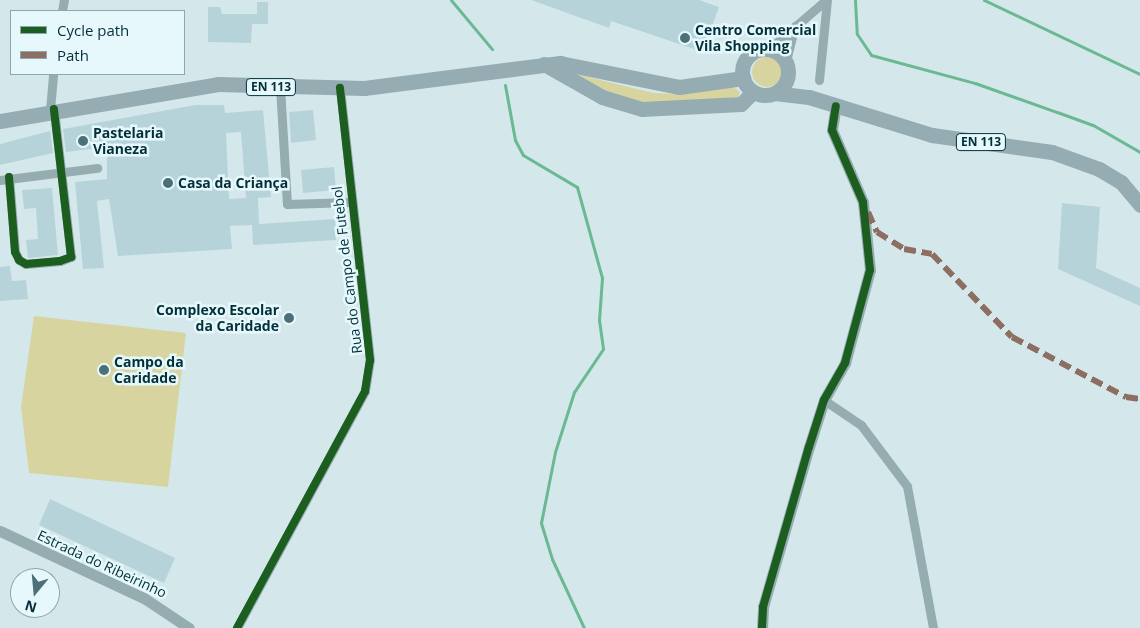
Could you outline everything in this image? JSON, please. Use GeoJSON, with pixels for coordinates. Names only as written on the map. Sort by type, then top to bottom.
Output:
{"type":"FeatureCollection","features":[{"type":"Feature","properties":{"kind":"main road"},"geometry":{"type":"LineString","coordinates":[[544,64],[602,97],[642,109],[740,104],[753,92],[743,78],[748,56],[769,49],[788,66],[809,97]]}},
{"type":"Feature","properties":{"kind":"main road","name":"EN 113"},"geometry":{"type":"LineString","coordinates":[[0,121],[52,109],[218,84],[340,88],[394,86],[544,64],[577,64],[679,87],[743,78]]}},
{"type":"Feature","properties":{"kind":"main road"},"geometry":{"type":"LineString","coordinates":[[775,93],[785,84],[788,66]]}},
{"type":"Feature","properties":{"kind":"main road","name":"EN 113"},"geometry":{"type":"LineString","coordinates":[[753,92],[809,97],[932,135],[1052,152],[1099,169],[1121,182],[1140,205]]}},
{"type":"Feature","properties":{"kind":"street"},"geometry":{"type":"LineString","coordinates":[[769,49],[826,0]]}},
{"type":"Feature","properties":{"kind":"street"},"geometry":{"type":"LineString","coordinates":[[819,80],[826,0]]}},
{"type":"Feature","properties":{"kind":"street"},"geometry":{"type":"LineString","coordinates":[[788,66],[795,26]]}},
{"type":"Feature","properties":{"kind":"street"},"geometry":{"type":"LineString","coordinates":[[53,75],[52,109],[61,170],[71,257],[60,261],[19,260],[15,252],[4,179],[61,170],[97,168]]}},
{"type":"Feature","properties":{"kind":"street"},"geometry":{"type":"LineString","coordinates":[[280,87],[287,204],[350,202]]}},
{"type":"Feature","properties":{"kind":"street","name":"Rua do Campo de Futebol"},"geometry":{"type":"LineString","coordinates":[[237,628],[364,391],[370,360],[350,202],[340,88]]}},
{"type":"Feature","properties":{"kind":"street"},"geometry":{"type":"LineString","coordinates":[[762,628],[763,607],[778,552],[824,400],[845,363],[870,270],[863,202],[832,130],[836,106]]}},
{"type":"Feature","properties":{"kind":"street"},"geometry":{"type":"LineString","coordinates":[[824,400],[861,425],[907,486],[933,628]]}},
{"type":"Feature","properties":{"kind":"street","name":"Estrada do Ribeirinho"},"geometry":{"type":"LineString","coordinates":[[0,531],[144,598],[189,628]]}},
{"type":"Feature","properties":{"kind":"shaded area"},"geometry":{"type":"Polygon","coordinates":[[[767,57],[778,61],[782,72],[778,83],[767,87],[756,83],[752,72],[756,61],[767,57]]]}},
{"type":"Feature","properties":{"kind":"shaded area"},"geometry":{"type":"Polygon","coordinates":[[[567,72],[654,93],[682,94],[732,86],[740,92],[738,97],[664,106],[621,98],[567,72]]]}},
{"type":"Feature","properties":{"kind":"shaded area","name":"Campo da Caridade"},"geometry":{"type":"Polygon","coordinates":[[[34,316],[186,333],[168,487],[29,473],[21,407],[34,316]]]}},
{"type":"Feature","properties":{"kind":"building","name":"Centro Comercial Vila Shopping"},"geometry":{"type":"Polygon","coordinates":[[[531,0],[699,0],[719,7],[703,52],[611,21],[609,28],[531,0]]]}},
{"type":"Feature","properties":{"kind":"building"},"geometry":{"type":"Polygon","coordinates":[[[257,2],[268,2],[268,24],[252,24],[251,43],[208,42],[208,7],[220,7],[222,14],[257,14],[257,2]]]}},
{"type":"Feature","properties":{"kind":"building","name":"Casa da Criança"},"geometry":{"type":"Polygon","coordinates":[[[195,105],[224,105],[225,113],[263,110],[271,197],[258,198],[259,224],[335,219],[336,240],[253,245],[252,225],[230,226],[232,249],[118,256],[109,199],[97,201],[104,268],[83,269],[75,182],[107,179],[107,147],[66,152],[63,129],[195,105]],[[241,132],[226,133],[229,199],[246,198],[241,132]]]}},
{"type":"Feature","properties":{"kind":"building"},"geometry":{"type":"Polygon","coordinates":[[[313,110],[316,140],[291,143],[289,112],[313,110]]]}},
{"type":"Feature","properties":{"kind":"building"},"geometry":{"type":"Polygon","coordinates":[[[50,131],[53,153],[0,165],[0,144],[50,131]]]}},
{"type":"Feature","properties":{"kind":"building"},"geometry":{"type":"Polygon","coordinates":[[[334,167],[336,190],[303,193],[301,170],[334,167]]]}},
{"type":"Feature","properties":{"kind":"building"},"geometry":{"type":"Polygon","coordinates":[[[52,188],[58,255],[28,258],[26,240],[38,239],[36,208],[24,209],[22,190],[52,188]]]}},
{"type":"Feature","properties":{"kind":"building"},"geometry":{"type":"Polygon","coordinates":[[[1062,203],[1100,207],[1096,268],[1140,288],[1140,306],[1058,269],[1062,203]]]}},
{"type":"Feature","properties":{"kind":"building"},"geometry":{"type":"Polygon","coordinates":[[[10,266],[12,281],[26,280],[28,299],[0,301],[0,267],[10,266]]]}},
{"type":"Feature","properties":{"kind":"building"},"geometry":{"type":"Polygon","coordinates":[[[50,499],[175,558],[164,583],[39,525],[50,499]]]}},
{"type":"Feature","properties":{"kind":"waterway"},"geometry":{"type":"LineString","coordinates":[[451,0],[492,49]]}},
{"type":"Feature","properties":{"kind":"waterway"},"geometry":{"type":"LineString","coordinates":[[855,0],[857,34],[871,55],[975,83],[1057,112],[1093,125],[1140,152]]}},
{"type":"Feature","properties":{"kind":"waterway"},"geometry":{"type":"LineString","coordinates":[[984,0],[1140,74]]}},
{"type":"Feature","properties":{"kind":"waterway"},"geometry":{"type":"LineString","coordinates":[[505,85],[515,140],[523,155],[577,187],[602,278],[599,320],[603,349],[574,392],[555,452],[541,523],[552,559],[584,628]]}},
{"type":"Feature","properties":{"kind":"marked path"},"geometry":{"type":"LineString","coordinates":[[868,212],[877,232],[904,249],[932,254],[1012,337],[1126,397],[1140,399]]}},
{"type":"Feature","properties":{"kind":"cycle path"},"geometry":{"type":"LineString","coordinates":[[237,628],[365,391],[370,360],[340,88]]}},
{"type":"Feature","properties":{"kind":"cycle path"},"geometry":{"type":"LineString","coordinates":[[762,628],[763,607],[809,447],[824,400],[845,363],[870,270],[863,202],[832,130],[836,106]]}},
{"type":"Feature","properties":{"kind":"cycle path"},"geometry":{"type":"LineString","coordinates":[[9,177],[15,252],[19,260],[26,264],[60,261],[71,257],[54,109]]}},
{"type":"Feature","properties":{"kind":"place","name":"Centro Comercial Vila Shopping"},"geometry":{"type":"Point","coordinates":[685,38]}},
{"type":"Feature","properties":{"kind":"place","name":"Pastelaria Vianeza"},"geometry":{"type":"Point","coordinates":[83,141]}},
{"type":"Feature","properties":{"kind":"place","name":"Casa da Criança"},"geometry":{"type":"Point","coordinates":[168,183]}},
{"type":"Feature","properties":{"kind":"place","name":"Complexo Escolar da Caridade"},"geometry":{"type":"Point","coordinates":[289,318]}},
{"type":"Feature","properties":{"kind":"place","name":"Campo da Caridade"},"geometry":{"type":"Point","coordinates":[104,370]}}]}
